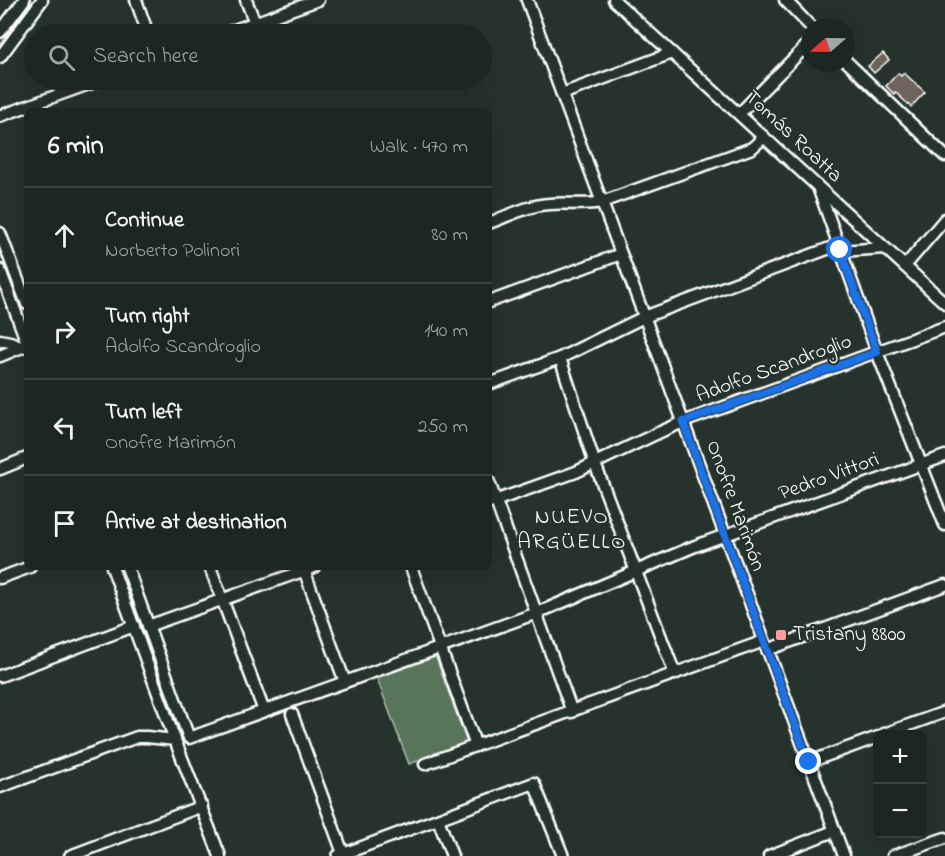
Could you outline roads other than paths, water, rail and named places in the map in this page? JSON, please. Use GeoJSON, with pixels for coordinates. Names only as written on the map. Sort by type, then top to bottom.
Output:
{"type":"FeatureCollection","features":[{"type":"Feature","properties":{"kind":"street"},"geometry":{"type":"LineString","coordinates":[[0,32],[24,0]]}},
{"type":"Feature","properties":{"kind":"street"},"geometry":{"type":"LineString","coordinates":[[24,24],[42,0]]}},
{"type":"Feature","properties":{"kind":"street"},"geometry":{"type":"LineString","coordinates":[[136,0],[144,24]]}},
{"type":"Feature","properties":{"kind":"street"},"geometry":{"type":"LineString","coordinates":[[246,0],[255,23]]}},
{"type":"Feature","properties":{"kind":"street"},"geometry":{"type":"LineString","coordinates":[[252,24],[318,0]]}},
{"type":"Feature","properties":{"kind":"street","name":"Onofre Marimón"},"geometry":{"type":"LineString","coordinates":[[527,0],[844,856]]}},
{"type":"Feature","properties":{"kind":"street","name":"Tomás Roatta"},"geometry":{"type":"LineString","coordinates":[[614,0],[945,303]]}},
{"type":"Feature","properties":{"kind":"street"},"geometry":{"type":"LineString","coordinates":[[785,0],[802,18]]}},
{"type":"Feature","properties":{"kind":"street"},"geometry":{"type":"LineString","coordinates":[[0,57],[24,24]]}},
{"type":"Feature","properties":{"kind":"street"},"geometry":{"type":"LineString","coordinates":[[739,114],[801,51]]}},
{"type":"Feature","properties":{"kind":"street"},"geometry":{"type":"LineString","coordinates":[[562,94],[672,53]]}},
{"type":"Feature","properties":{"kind":"street"},"geometry":{"type":"LineString","coordinates":[[855,70],[945,156]]}},
{"type":"Feature","properties":{"kind":"street"},"geometry":{"type":"LineString","coordinates":[[0,116],[72,90]]}},
{"type":"Feature","properties":{"kind":"street"},"geometry":{"type":"LineString","coordinates":[[492,222],[542,205],[602,202],[752,148],[764,137]]}},
{"type":"Feature","properties":{"kind":"street"},"geometry":{"type":"LineString","coordinates":[[818,187],[877,352],[945,525]]}},
{"type":"Feature","properties":{"kind":"street"},"geometry":{"type":"LineString","coordinates":[[904,266],[945,219]]}},
{"type":"Feature","properties":{"kind":"street"},"geometry":{"type":"LineString","coordinates":[[0,233],[24,296]]}},
{"type":"Feature","properties":{"kind":"street"},"geometry":{"type":"LineString","coordinates":[[492,383],[560,358],[644,317],[839,248],[885,248]]}},
{"type":"Feature","properties":{"kind":"street"},"geometry":{"type":"LineString","coordinates":[[492,301],[621,254]]}},
{"type":"Feature","properties":{"kind":"street"},"geometry":{"type":"LineString","coordinates":[[0,270],[24,339]]}},
{"type":"Feature","properties":{"kind":"street","name":"Adolfo Scandroglio"},"geometry":{"type":"LineString","coordinates":[[492,502],[576,472],[683,422],[945,327]]}},
{"type":"Feature","properties":{"kind":"street"},"geometry":{"type":"LineString","coordinates":[[0,340],[24,345]]}},
{"type":"Feature","properties":{"kind":"street"},"geometry":{"type":"LineString","coordinates":[[0,356],[24,346]]}},
{"type":"Feature","properties":{"kind":"street"},"geometry":{"type":"LineString","coordinates":[[560,358],[595,464],[675,674]]}},
{"type":"Feature","properties":{"kind":"street","name":"Pedro Vittori"},"geometry":{"type":"LineString","coordinates":[[148,626],[189,738],[537,613],[726,535],[945,456]]}},
{"type":"Feature","properties":{"kind":"street"},"geometry":{"type":"LineString","coordinates":[[0,469],[24,459]]}},
{"type":"Feature","properties":{"kind":"street"},"geometry":{"type":"LineString","coordinates":[[492,502],[537,613],[572,712]]}},
{"type":"Feature","properties":{"kind":"street"},"geometry":{"type":"LineString","coordinates":[[0,578],[24,569]]}},
{"type":"Feature","properties":{"kind":"street"},"geometry":{"type":"LineString","coordinates":[[113,570],[220,856]]}},
{"type":"Feature","properties":{"kind":"street"},"geometry":{"type":"LineString","coordinates":[[128,570],[148,626],[301,570]]}},
{"type":"Feature","properties":{"kind":"street"},"geometry":{"type":"LineString","coordinates":[[211,570],[264,711]]}},
{"type":"Feature","properties":{"kind":"street"},"geometry":{"type":"LineString","coordinates":[[308,570],[345,682]]}},
{"type":"Feature","properties":{"kind":"street"},"geometry":{"type":"LineString","coordinates":[[412,570],[476,746]]}},
{"type":"Feature","properties":{"kind":"street"},"geometry":{"type":"LineString","coordinates":[[425,764],[675,674],[945,585]]}},
{"type":"Feature","properties":{"kind":"street"},"geometry":{"type":"LineString","coordinates":[[0,676],[134,626]]}},
{"type":"Feature","properties":{"kind":"street"},"geometry":{"type":"LineString","coordinates":[[897,730],[945,712]]}},
{"type":"Feature","properties":{"kind":"street"},"geometry":{"type":"LineString","coordinates":[[292,714],[342,855],[534,783],[563,856]]}},
{"type":"Feature","properties":{"kind":"street"},"geometry":{"type":"LineString","coordinates":[[0,787],[137,737],[175,740]]}},
{"type":"Feature","properties":{"kind":"street"},"geometry":{"type":"LineString","coordinates":[[809,762],[873,739]]}},
{"type":"Feature","properties":{"kind":"street"},"geometry":{"type":"LineString","coordinates":[[70,856],[202,806]]}},
{"type":"Feature","properties":{"kind":"street"},"geometry":{"type":"LineString","coordinates":[[438,819],[452,856]]}},
{"type":"Feature","properties":{"kind":"street"},"geometry":{"type":"LineString","coordinates":[[770,856],[834,831]]}},
{"type":"Feature","properties":{"kind":"street"},"geometry":{"type":"LineString","coordinates":[[893,856],[945,838]]}},
{"type":"Feature","properties":{"kind":"place","name":"Tristany 8800"},"geometry":{"type":"Point","coordinates":[781,635]}},
{"type":"Feature","properties":{"kind":"district","name":"NUEVO ARGÜELLO"},"geometry":{"type":"Point","coordinates":[572,530]}}]}
